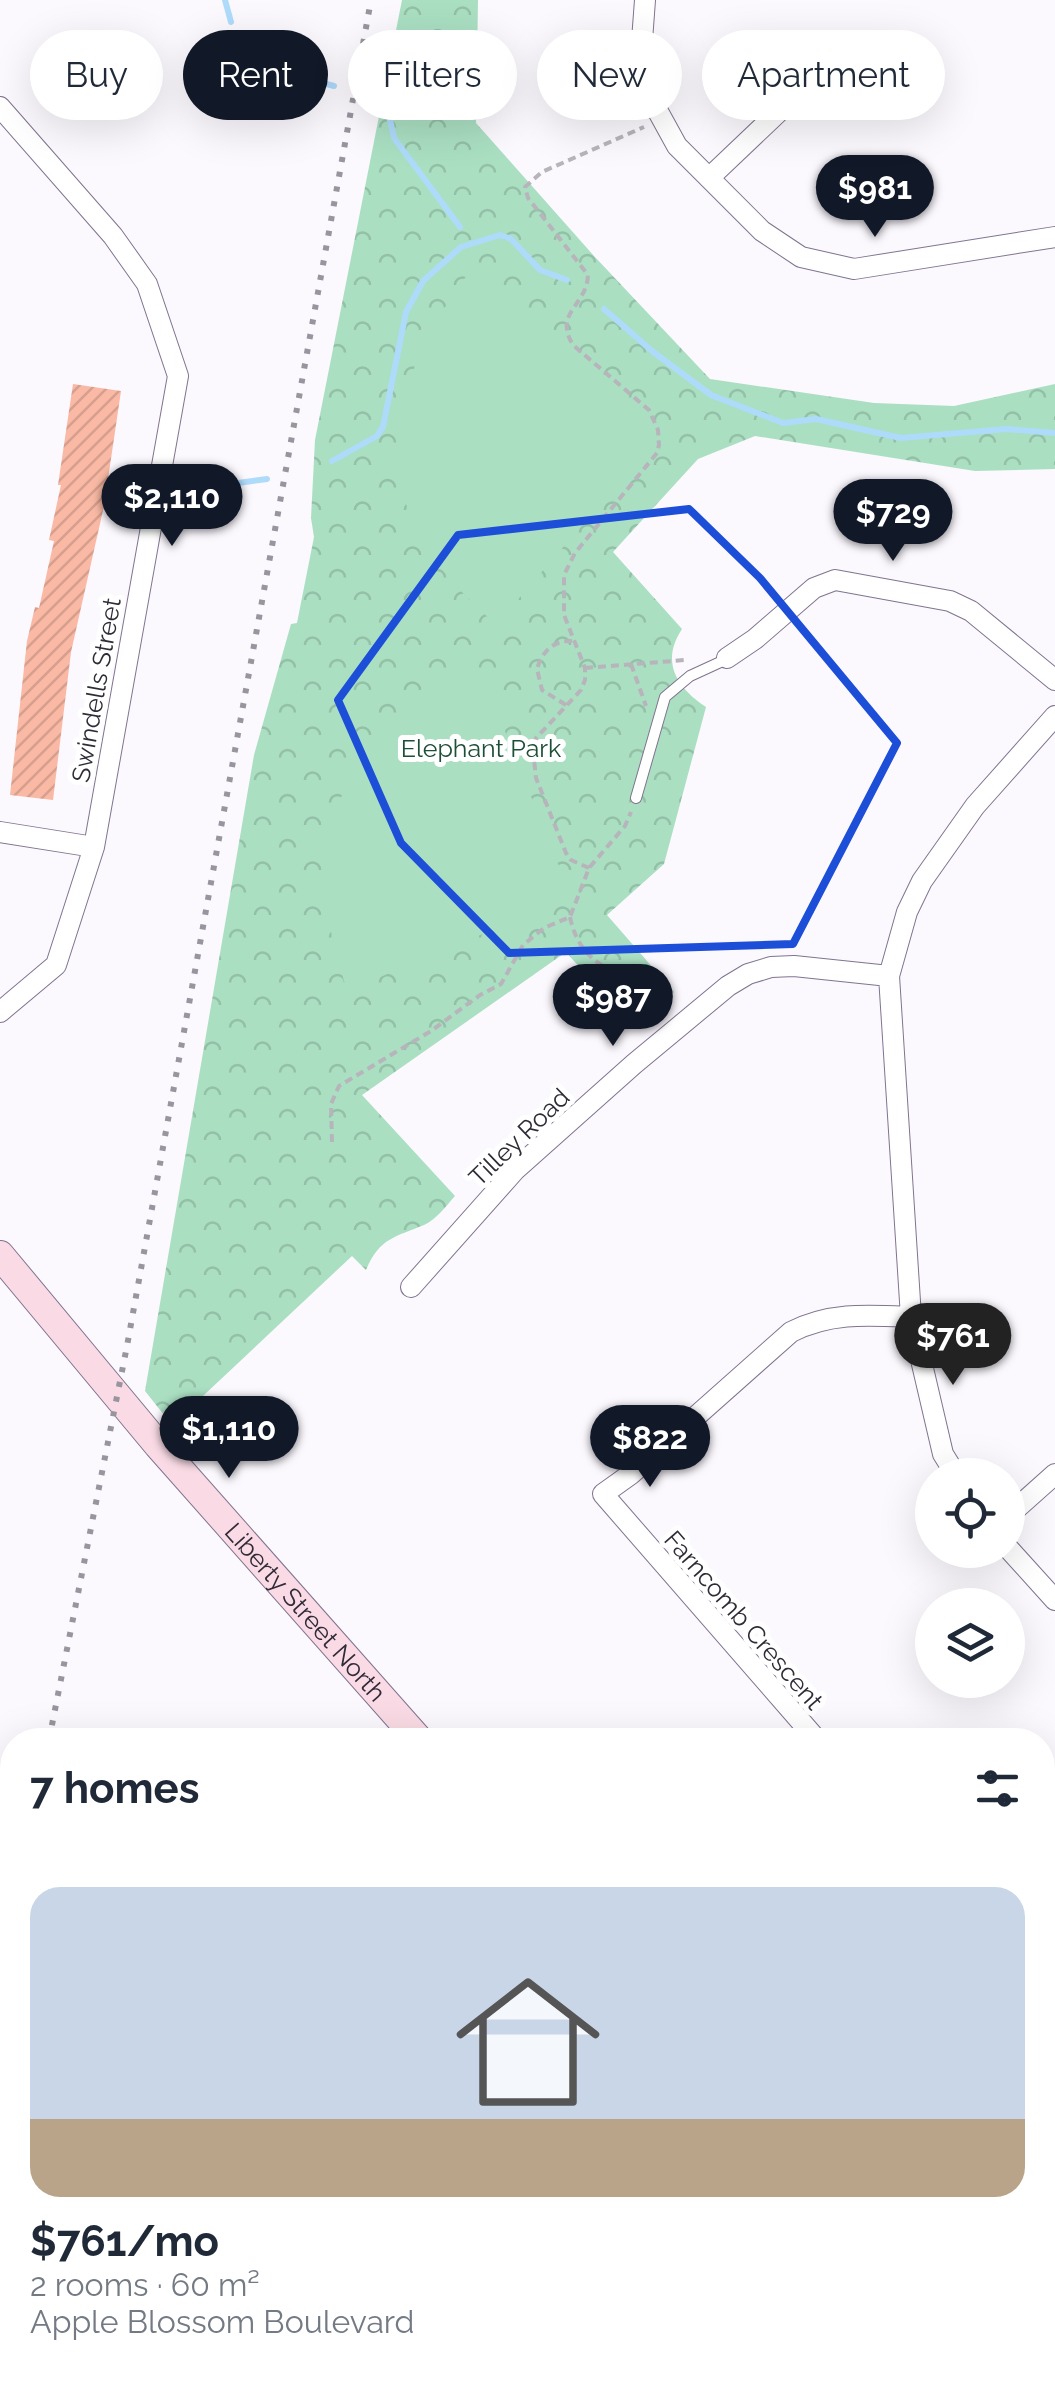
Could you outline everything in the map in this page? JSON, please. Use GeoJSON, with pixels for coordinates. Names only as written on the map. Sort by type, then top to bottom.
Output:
{"type":"FeatureCollection","features":[{"type":"Feature","properties":{"kind":"main road","name":"Liberty Street North"},"geometry":{"type":"LineString","coordinates":[[0,1256],[158,1445],[408,1728]]}},
{"type":"Feature","properties":{"kind":"street"},"geometry":{"type":"LineString","coordinates":[[643,30],[645,0]]}},
{"type":"Feature","properties":{"kind":"street","name":"Swindells Street"},"geometry":{"type":"LineString","coordinates":[[0,106],[113,236],[147,284],[178,376],[94,847],[56,965],[0,1012]]}},
{"type":"Feature","properties":{"kind":"street"},"geometry":{"type":"LineString","coordinates":[[663,120],[677,146],[762,231],[801,258],[854,269],[1055,237]]}},
{"type":"Feature","properties":{"kind":"street"},"geometry":{"type":"LineString","coordinates":[[709,178],[770,120]]}},
{"type":"Feature","properties":{"kind":"street"},"geometry":{"type":"LineString","coordinates":[[727,658],[814,588],[835,580],[950,600],[971,611],[1055,680]]}},
{"type":"Feature","properties":{"kind":"street"},"geometry":{"type":"LineString","coordinates":[[945,1458],[910,1316],[889,976],[908,912],[930,868],[975,806],[1055,716]]}},
{"type":"Feature","properties":{"kind":"street"},"geometry":{"type":"LineString","coordinates":[[0,832],[94,847]]}},
{"type":"Feature","properties":{"kind":"street","name":"Tilley Road"},"geometry":{"type":"LineString","coordinates":[[412,1287],[515,1170],[728,986],[759,971],[794,966],[889,976]]}},
{"type":"Feature","properties":{"kind":"street","name":"Farncomb Crescent"},"geometry":{"type":"LineString","coordinates":[[807,1728],[603,1494],[791,1332],[813,1320],[834,1316],[910,1316]]}},
{"type":"Feature","properties":{"kind":"street"},"geometry":{"type":"LineString","coordinates":[[1025,1501],[1055,1474]]}},
{"type":"Feature","properties":{"kind":"street"},"geometry":{"type":"LineString","coordinates":[[1025,1567],[1055,1600]]}},
{"type":"Feature","properties":{"kind":"lane"},"geometry":{"type":"LineString","coordinates":[[636,798],[659,710],[672,688],[727,658]]}},
{"type":"Feature","properties":{"kind":"path"},"geometry":{"type":"LineString","coordinates":[[589,868],[571,860],[566,853],[533,764],[536,738],[581,690],[586,668],[564,615],[564,575],[585,540],[657,453],[658,430],[649,410],[573,346],[566,333],[566,321],[588,284],[588,275],[528,198],[525,187],[542,172],[660,120]]}},
{"type":"Feature","properties":{"kind":"path"},"geometry":{"type":"LineString","coordinates":[[567,705],[542,690],[537,669],[550,647],[572,642]]}},
{"type":"Feature","properties":{"kind":"path"},"geometry":{"type":"LineString","coordinates":[[586,668],[727,658]]}},
{"type":"Feature","properties":{"kind":"path"},"geometry":{"type":"LineString","coordinates":[[631,664],[655,730]]}},
{"type":"Feature","properties":{"kind":"path"},"geometry":{"type":"LineString","coordinates":[[636,798],[625,826],[589,868],[570,917],[578,942],[595,962],[640,984],[664,1005]]}},
{"type":"Feature","properties":{"kind":"path"},"geometry":{"type":"LineString","coordinates":[[332,1142],[331,1104],[339,1086],[502,984],[523,945],[544,928],[570,917]]}},
{"type":"Feature","properties":{"kind":"highlighted area"},"geometry":{"type":"Polygon","coordinates":[[[689,509],[760,578],[897,743],[793,944],[509,953],[401,843],[338,700],[458,535],[689,509]]]}},
{"type":"Feature","properties":{"kind":"green space","name":"Elephant Park"},"geometry":{"type":"Polygon","coordinates":[[[402,0],[478,0],[478,30],[396,30],[402,0]]]}},
{"type":"Feature","properties":{"kind":"green space","name":"Elephant Park"},"geometry":{"type":"Polygon","coordinates":[[[378,120],[476,120],[594,256],[710,379],[874,403],[954,406],[1055,384],[1055,469],[975,471],[755,436],[698,459],[613,552],[682,629],[672,652],[675,673],[687,691],[706,707],[664,864],[607,915],[674,992],[633,1028],[566,952],[362,1095],[455,1196],[429,1222],[383,1244],[366,1270],[352,1256],[172,1425],[145,1391],[254,755],[291,624],[297,623],[314,537],[311,518],[315,440],[378,120]]]}},
{"type":"Feature","properties":{"kind":"green space"},"geometry":{"type":"Polygon","coordinates":[[[470,271],[561,343],[652,425],[653,443],[496,625],[437,563],[415,526],[402,488],[398,450],[401,413],[411,375],[427,339],[470,271]]]}},
{"type":"Feature","properties":{"kind":"green space"},"geometry":{"type":"Polygon","coordinates":[[[483,676],[566,884],[559,902],[347,991],[329,921],[324,878],[325,854],[338,805],[362,759],[394,720],[437,689],[483,676]]]}},
{"type":"Feature","properties":{"kind":"building"},"geometry":{"type":"Polygon","coordinates":[[[73,384],[121,391],[104,506],[71,652],[53,800],[10,795],[27,641],[54,541],[49,540],[61,485],[73,384]]]}},
{"type":"Feature","properties":{"kind":"waterway"},"geometry":{"type":"LineString","coordinates":[[225,0],[231,22]]}},
{"type":"Feature","properties":{"kind":"waterway"},"geometry":{"type":"LineString","coordinates":[[328,84],[334,86]]}},
{"type":"Feature","properties":{"kind":"waterway"},"geometry":{"type":"LineString","coordinates":[[390,120],[394,138],[460,227]]}},
{"type":"Feature","properties":{"kind":"waterway"},"geometry":{"type":"LineString","coordinates":[[332,461],[377,436],[383,427],[406,312],[423,281],[461,247],[500,235],[511,239],[540,270],[567,280]]}},
{"type":"Feature","properties":{"kind":"waterway"},"geometry":{"type":"LineString","coordinates":[[604,309],[711,395],[783,423],[816,419],[901,438],[1006,429],[1055,433]]}},
{"type":"Feature","properties":{"kind":"waterway"},"geometry":{"type":"LineString","coordinates":[[206,491],[267,479]]}},
{"type":"Feature","properties":{"kind":"railway"},"geometry":{"type":"LineString","coordinates":[[51,1728],[127,1346],[371,0]]}}]}
